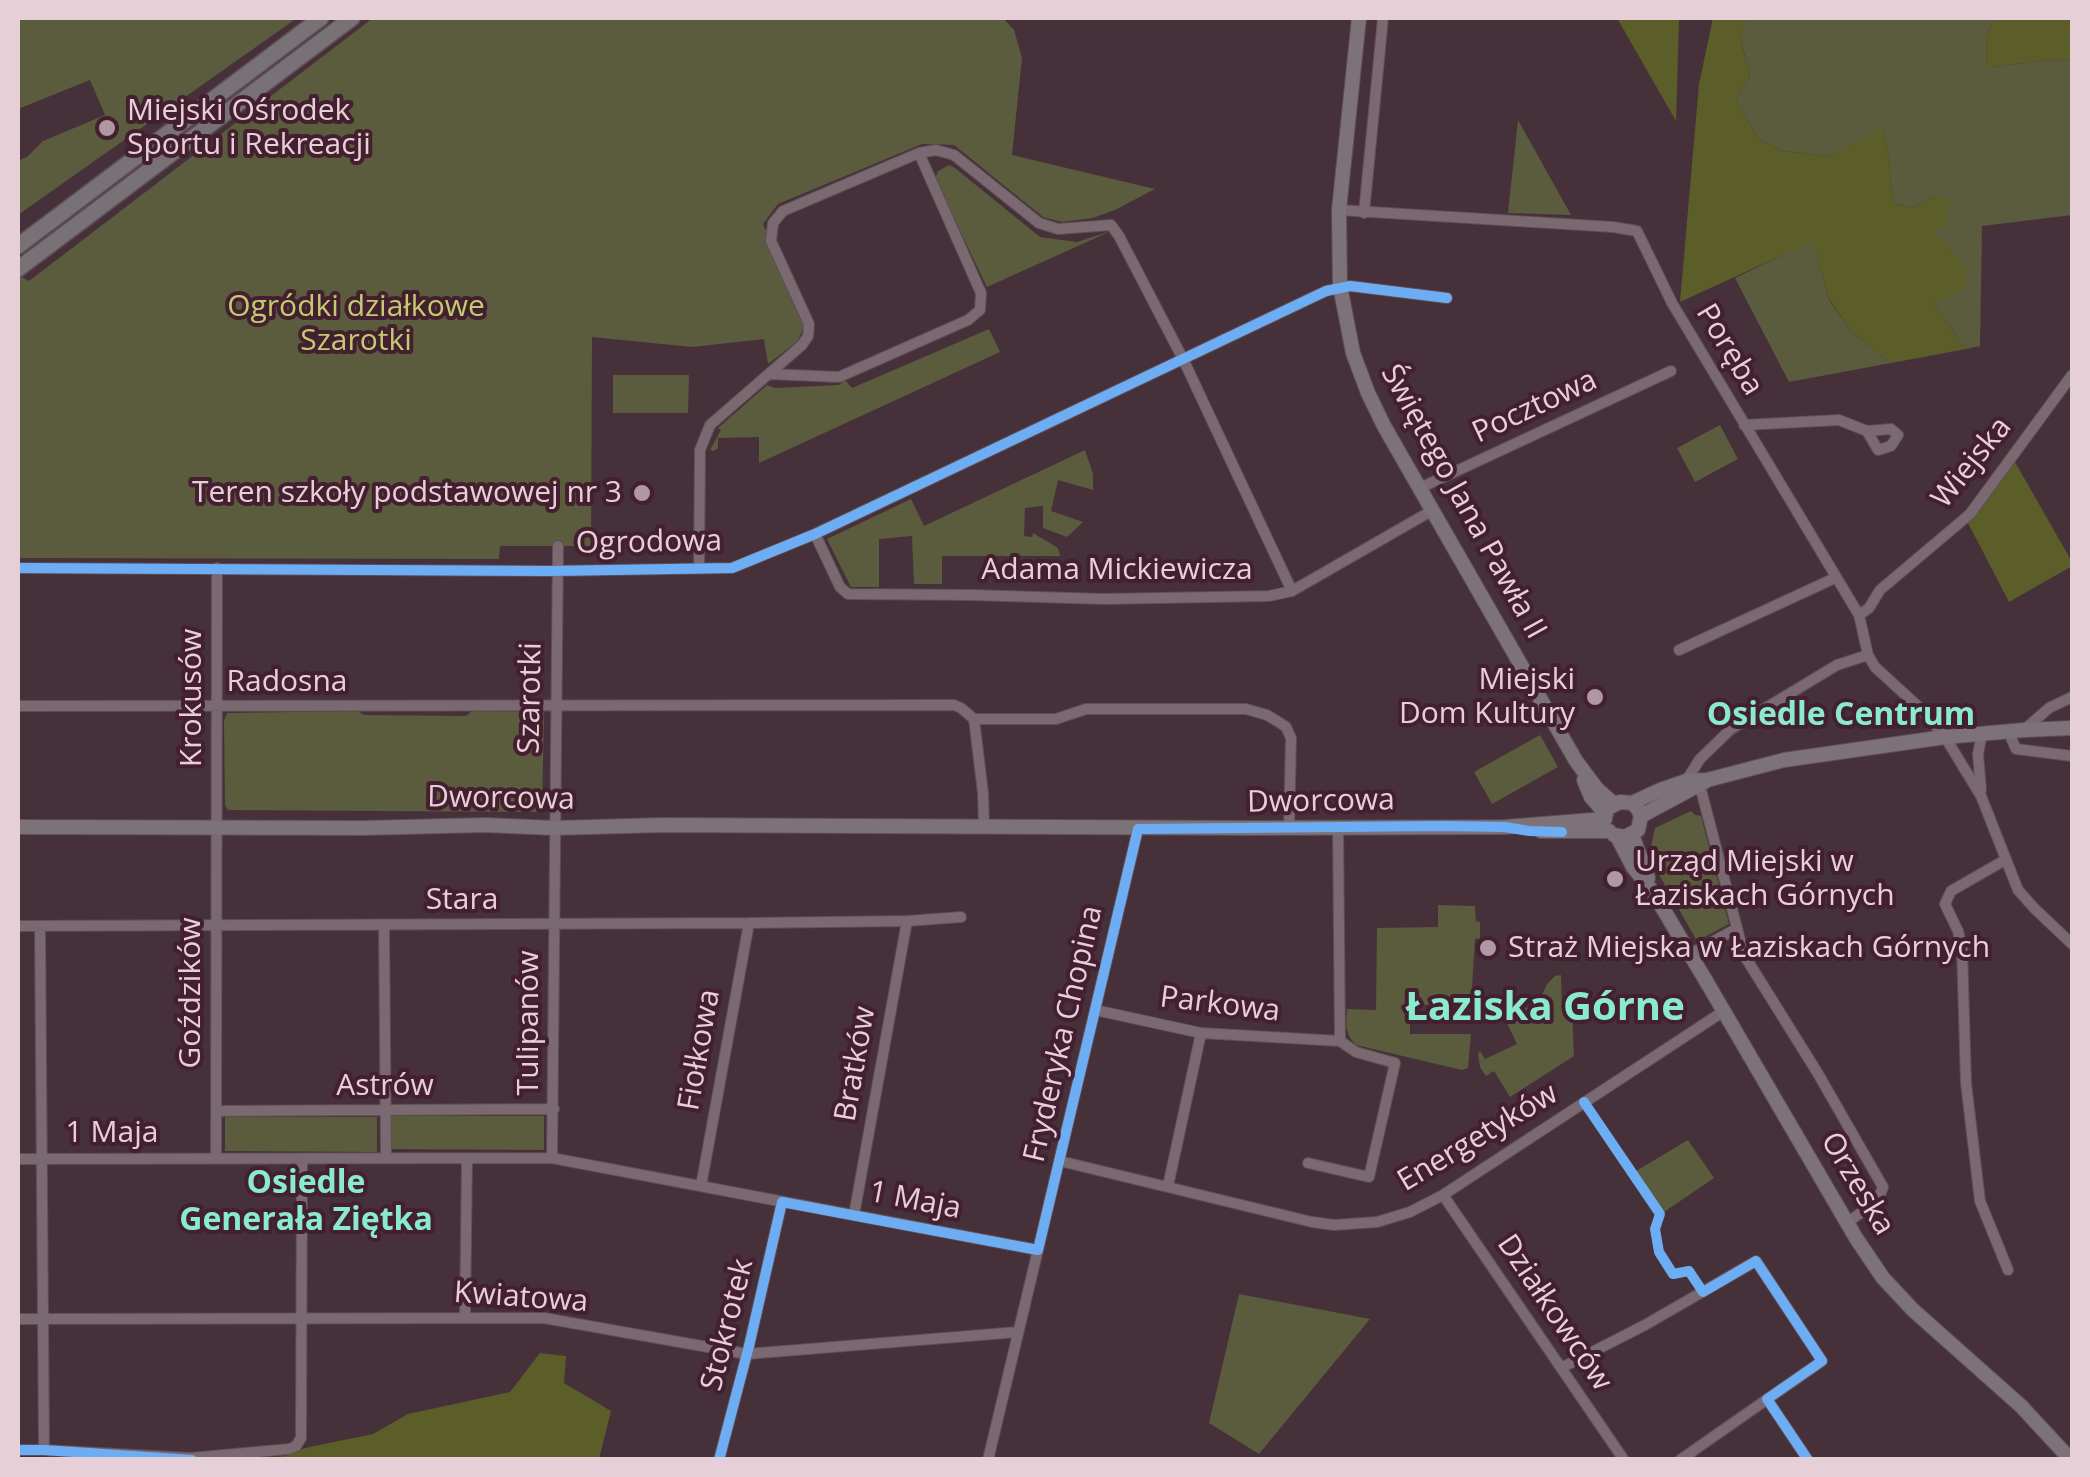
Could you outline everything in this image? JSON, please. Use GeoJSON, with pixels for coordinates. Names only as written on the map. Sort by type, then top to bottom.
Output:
{"type":"FeatureCollection","features":[{"type":"Feature","properties":{"kind":"main road"},"geometry":{"type":"LineString","coordinates":[[18,246],[321,18]]}},
{"type":"Feature","properties":{"kind":"main road"},"geometry":{"type":"LineString","coordinates":[[18,270],[352,18]]}},
{"type":"Feature","properties":{"kind":"street","name":"Świętego Jana Pawła II"},"geometry":{"type":"LineString","coordinates":[[1359,18],[1340,210],[1340,286],[1353,354],[1368,393],[1576,761],[1591,797],[1614,823]]}},
{"type":"Feature","properties":{"kind":"street"},"geometry":{"type":"LineString","coordinates":[[1364,213],[1382,18]]}},
{"type":"Feature","properties":{"kind":"street"},"geometry":{"type":"LineString","coordinates":[[699,570],[700,450],[710,425],[802,346],[808,336],[809,324],[771,242],[773,223],[783,211],[919,153],[936,150],[954,155],[1039,223],[1058,229],[1110,226],[1119,236],[1183,359],[1292,590]]}},
{"type":"Feature","properties":{"kind":"street"},"geometry":{"type":"LineString","coordinates":[[769,374],[839,378],[968,320],[980,310],[981,292],[919,153]]}},
{"type":"Feature","properties":{"kind":"street","name":"Poręba"},"geometry":{"type":"LineString","coordinates":[[1340,210],[1637,231],[1672,303],[1859,615],[1868,655]]}},
{"type":"Feature","properties":{"kind":"street"},"geometry":{"type":"LineString","coordinates":[[1340,286],[1447,298]]}},
{"type":"Feature","properties":{"kind":"street","name":"Ogrodowa"},"geometry":{"type":"LineString","coordinates":[[18,568],[699,570],[739,566],[815,534],[1340,286]]}},
{"type":"Feature","properties":{"kind":"street","name":"Pocztowa"},"geometry":{"type":"LineString","coordinates":[[1420,488],[1671,371]]}},
{"type":"Feature","properties":{"kind":"street","name":"Wiejska"},"geometry":{"type":"LineString","coordinates":[[1859,615],[1869,608],[1880,590],[1970,514],[2072,376]]}},
{"type":"Feature","properties":{"kind":"street"},"geometry":{"type":"LineString","coordinates":[[1744,425],[1839,420],[1867,431]]}},
{"type":"Feature","properties":{"kind":"street","name":"Adama Mickiewicza"},"geometry":{"type":"LineString","coordinates":[[815,534],[840,587],[848,594],[1104,599],[1269,596],[1292,590],[1433,510]]}},
{"type":"Feature","properties":{"kind":"street","name":"Szarotki"},"geometry":{"type":"LineString","coordinates":[[555,828],[558,546]]}},
{"type":"Feature","properties":{"kind":"street","name":"Krokusów"},"geometry":{"type":"LineString","coordinates":[[217,568],[217,827]]}},
{"type":"Feature","properties":{"kind":"street"},"geometry":{"type":"LineString","coordinates":[[1679,650],[1835,578]]}},
{"type":"Feature","properties":{"kind":"street"},"geometry":{"type":"LineString","coordinates":[[1847,1224],[1878,1200],[1883,1187],[1744,955],[1697,782],[1700,759],[1731,729],[1837,664],[1868,655],[1946,737],[1981,796],[2018,890],[2072,944]]}},
{"type":"Feature","properties":{"kind":"street"},"geometry":{"type":"LineString","coordinates":[[2016,730],[2072,697]]}},
{"type":"Feature","properties":{"kind":"street","name":"Dworcowa"},"geometry":{"type":"LineString","coordinates":[[556,706],[954,705],[974,719],[1056,719],[1086,709],[1246,709],[1267,715],[1286,727],[1290,738],[1289,826]]}},
{"type":"Feature","properties":{"kind":"street","name":"Radosna"},"geometry":{"type":"LineString","coordinates":[[18,706],[556,706]]}},
{"type":"Feature","properties":{"kind":"street"},"geometry":{"type":"LineString","coordinates":[[974,719],[984,826]]}},
{"type":"Feature","properties":{"kind":"street"},"geometry":{"type":"LineString","coordinates":[[1636,810],[1697,782],[1784,760],[1946,737],[2072,728]]}},
{"type":"Feature","properties":{"kind":"street"},"geometry":{"type":"LineString","coordinates":[[2016,730],[2016,749],[2072,756]]}},
{"type":"Feature","properties":{"kind":"street"},"geometry":{"type":"LineString","coordinates":[[1981,796],[1978,754],[1982,734]]}},
{"type":"Feature","properties":{"kind":"street","name":"Świętego Jana Pawła II"},"geometry":{"type":"LineString","coordinates":[[1576,761],[1597,789],[1614,823]]}},
{"type":"Feature","properties":{"kind":"street"},"geometry":{"type":"LineString","coordinates":[[1580,820],[1591,797]]}},
{"type":"Feature","properties":{"kind":"street"},"geometry":{"type":"LineString","coordinates":[[1620,802],[1636,810],[1638,830],[1614,823],[1620,802]]}},
{"type":"Feature","properties":{"kind":"street","name":"Dworcowa"},"geometry":{"type":"LineString","coordinates":[[18,827],[1138,828],[1506,826],[1580,820],[1614,823]]}},
{"type":"Feature","properties":{"kind":"street","name":"Dworcowa"},"geometry":{"type":"LineString","coordinates":[[1506,826],[1529,830],[1614,823]]}},
{"type":"Feature","properties":{"kind":"street","name":"Orzeska"},"geometry":{"type":"LineString","coordinates":[[1614,823],[1633,867],[1654,892],[1847,1224],[1883,1278],[1913,1310],[2021,1406],[2071,1460]]}},
{"type":"Feature","properties":{"kind":"street"},"geometry":{"type":"LineString","coordinates":[[1338,826],[1340,1041]]}},
{"type":"Feature","properties":{"kind":"street","name":"Goździków"},"geometry":{"type":"LineString","coordinates":[[216,1158],[217,827]]}},
{"type":"Feature","properties":{"kind":"street","name":"Tulipanów"},"geometry":{"type":"LineString","coordinates":[[552,1158],[555,828]]}},
{"type":"Feature","properties":{"kind":"street","name":"Fryderyka Chopina"},"geometry":{"type":"LineString","coordinates":[[988,1460],[1096,1010],[1108,934],[1138,828]]}},
{"type":"Feature","properties":{"kind":"street"},"geometry":{"type":"LineString","coordinates":[[2005,860],[1951,891],[1945,904],[1962,948],[1966,1084],[1980,1201],[2008,1270]]}},
{"type":"Feature","properties":{"kind":"street","name":"Stara"},"geometry":{"type":"LineString","coordinates":[[18,926],[749,923],[907,921],[960,916]]}},
{"type":"Feature","properties":{"kind":"street","name":"Bratków"},"geometry":{"type":"LineString","coordinates":[[854,1215],[907,921]]}},
{"type":"Feature","properties":{"kind":"street","name":"Fiołkowa"},"geometry":{"type":"LineString","coordinates":[[701,1186],[749,923]]}},
{"type":"Feature","properties":{"kind":"street"},"geometry":{"type":"LineString","coordinates":[[40,926],[44,1450]]}},
{"type":"Feature","properties":{"kind":"street"},"geometry":{"type":"LineString","coordinates":[[384,926],[386,1158]]}},
{"type":"Feature","properties":{"kind":"street"},"geometry":{"type":"LineString","coordinates":[[1690,954],[1736,929]]}},
{"type":"Feature","properties":{"kind":"street","name":"Parkowa"},"geometry":{"type":"LineString","coordinates":[[1096,1010],[1200,1034],[1340,1041],[1356,1052],[1395,1063],[1370,1177],[1308,1163]]}},
{"type":"Feature","properties":{"kind":"street","name":"Energetyków"},"geometry":{"type":"LineString","coordinates":[[1060,1161],[1292,1218],[1334,1225],[1377,1222],[1410,1212],[1443,1195],[1724,1011]]}},
{"type":"Feature","properties":{"kind":"street"},"geometry":{"type":"LineString","coordinates":[[1168,1186],[1200,1034]]}},
{"type":"Feature","properties":{"kind":"street","name":"Astrów"},"geometry":{"type":"LineString","coordinates":[[216,1110],[554,1109]]}},
{"type":"Feature","properties":{"kind":"street"},"geometry":{"type":"LineString","coordinates":[[466,1317],[467,1158]]}},
{"type":"Feature","properties":{"kind":"street","name":"1 Maja"},"geometry":{"type":"LineString","coordinates":[[18,1159],[552,1158],[1038,1250]]}},
{"type":"Feature","properties":{"kind":"street"},"geometry":{"type":"LineString","coordinates":[[18,1450],[191,1458],[296,1446],[302,1438],[302,1159]]}},
{"type":"Feature","properties":{"kind":"street","name":"Działkowców"},"geometry":{"type":"LineString","coordinates":[[1443,1195],[1624,1460]]}},
{"type":"Feature","properties":{"kind":"street","name":"Stokrotek"},"geometry":{"type":"LineString","coordinates":[[719,1460],[782,1202]]}},
{"type":"Feature","properties":{"kind":"street"},"geometry":{"type":"LineString","coordinates":[[1561,1368],[1756,1261],[1822,1361],[1680,1460]]}},
{"type":"Feature","properties":{"kind":"street","name":"Kwiatowa"},"geometry":{"type":"LineString","coordinates":[[18,1319],[562,1320],[747,1354],[1018,1332]]}},
{"type":"Feature","properties":{"kind":"street"},"geometry":{"type":"LineString","coordinates":[[1767,1399],[1808,1460]]}},
{"type":"Feature","properties":{"kind":"green space","name":"Miejski Ośrodek Sportu i Rekreacji"},"geometry":{"type":"Polygon","coordinates":[[[18,18],[297,18],[18,215],[18,161],[43,141],[105,115],[90,80],[18,109],[18,18]]]}},
{"type":"Feature","properties":{"kind":"green space","name":"Ogródki działkowe Szarotki"},"geometry":{"type":"Polygon","coordinates":[[[373,18],[1003,18],[1014,30],[1022,58],[1012,155],[1155,189],[1093,218],[1062,222],[1043,217],[954,145],[922,144],[778,204],[763,224],[806,327],[798,341],[768,364],[764,339],[692,347],[592,337],[591,546],[500,546],[499,559],[18,558],[18,275],[29,281],[373,18]]]}},
{"type":"Feature","properties":{"kind":"green space"},"geometry":{"type":"Polygon","coordinates":[[[1617,18],[1679,18],[1676,121],[1617,18]]]}},
{"type":"Feature","properties":{"kind":"green space"},"geometry":{"type":"Polygon","coordinates":[[[1713,18],[1747,18],[1740,36],[1750,77],[1736,99],[1759,140],[1784,151],[1828,156],[1883,128],[1893,203],[1913,208],[1935,195],[1950,199],[1945,225],[1933,233],[1968,270],[1963,291],[1934,303],[1966,349],[1891,363],[1853,333],[1829,299],[1813,241],[1680,302],[1699,84],[1713,18]]]}},
{"type":"Feature","properties":{"kind":"green space"},"geometry":{"type":"Polygon","coordinates":[[[1747,18],[1994,18],[1986,38],[1987,68],[2053,59],[2072,61],[2072,215],[1982,226],[1980,346],[1966,349],[1934,303],[1954,252],[1932,233],[1935,195],[1913,208],[1893,203],[1883,129],[1828,156],[1784,151],[1759,140],[1736,99],[1750,77],[1740,35],[1747,18]]]}},
{"type":"Feature","properties":{"kind":"green space"},"geometry":{"type":"Polygon","coordinates":[[[1994,18],[2072,18],[2072,61],[2053,59],[1987,68],[1986,38],[1994,18]]]}},
{"type":"Feature","properties":{"kind":"green space"},"geometry":{"type":"Polygon","coordinates":[[[1518,120],[1571,215],[1508,213],[1518,120]]]}},
{"type":"Feature","properties":{"kind":"green space"},"geometry":{"type":"Polygon","coordinates":[[[949,165],[1040,237],[1077,242],[1111,231],[987,287],[935,179],[938,171],[949,165]]]}},
{"type":"Feature","properties":{"kind":"green space"},"geometry":{"type":"Polygon","coordinates":[[[1813,240],[1829,300],[1853,333],[1891,363],[1789,382],[1735,278],[1813,240]]]}},
{"type":"Feature","properties":{"kind":"green space"},"geometry":{"type":"Polygon","coordinates":[[[989,329],[1000,352],[759,463],[759,437],[718,438],[718,448],[710,450],[721,430],[718,428],[767,385],[839,385],[845,380],[852,388],[989,329]]]}},
{"type":"Feature","properties":{"kind":"green space"},"geometry":{"type":"Polygon","coordinates":[[[613,375],[689,375],[688,413],[613,413],[613,375]]]}},
{"type":"Feature","properties":{"kind":"green space"},"geometry":{"type":"Polygon","coordinates":[[[1720,425],[1738,459],[1695,482],[1677,448],[1720,425]]]}},
{"type":"Feature","properties":{"kind":"green space"},"geometry":{"type":"Polygon","coordinates":[[[1085,450],[1093,474],[1093,490],[1058,480],[1051,511],[1083,522],[1067,537],[1043,528],[1043,506],[1025,508],[1024,536],[1032,537],[1033,533],[1058,548],[1060,556],[942,556],[942,584],[914,584],[912,536],[879,539],[879,587],[851,587],[827,539],[911,499],[924,526],[1085,450]]]}},
{"type":"Feature","properties":{"kind":"green space"},"geometry":{"type":"Polygon","coordinates":[[[2015,462],[2072,566],[2009,602],[1968,523],[2015,462]]]}},
{"type":"Feature","properties":{"kind":"green space"},"geometry":{"type":"Polygon","coordinates":[[[357,711],[364,715],[466,716],[472,711],[544,712],[542,812],[228,810],[224,721],[227,713],[357,711]]]}},
{"type":"Feature","properties":{"kind":"green space"},"geometry":{"type":"Polygon","coordinates":[[[1540,735],[1558,767],[1492,804],[1474,772],[1540,735]]]}},
{"type":"Feature","properties":{"kind":"green space"},"geometry":{"type":"Polygon","coordinates":[[[1691,811],[1701,816],[1729,924],[1697,941],[1649,857],[1655,828],[1691,811]]]}},
{"type":"Feature","properties":{"kind":"green space"},"geometry":{"type":"Polygon","coordinates":[[[1438,905],[1475,906],[1480,938],[1475,939],[1471,1004],[1410,1005],[1410,1034],[1471,1034],[1468,1068],[1462,1070],[1356,1045],[1346,1027],[1347,1009],[1376,1010],[1377,928],[1438,927],[1438,905]]]}},
{"type":"Feature","properties":{"kind":"green space"},"geometry":{"type":"Polygon","coordinates":[[[1561,975],[1562,1009],[1572,1009],[1574,1056],[1510,1097],[1494,1071],[1486,1076],[1478,1054],[1480,1051],[1485,1059],[1517,1044],[1504,1017],[1504,1007],[1536,1008],[1547,984],[1561,975]]]}},
{"type":"Feature","properties":{"kind":"green space"},"geometry":{"type":"Polygon","coordinates":[[[391,1116],[544,1116],[544,1150],[391,1149],[391,1116]]]}},
{"type":"Feature","properties":{"kind":"green space"},"geometry":{"type":"Polygon","coordinates":[[[225,1117],[377,1117],[377,1152],[225,1151],[225,1117]]]}},
{"type":"Feature","properties":{"kind":"green space"},"geometry":{"type":"Polygon","coordinates":[[[1688,1140],[1714,1178],[1664,1212],[1636,1171],[1688,1140]]]}},
{"type":"Feature","properties":{"kind":"green space"},"geometry":{"type":"Polygon","coordinates":[[[1239,1294],[1370,1319],[1259,1454],[1209,1423],[1239,1294]]]}},
{"type":"Feature","properties":{"kind":"green space"},"geometry":{"type":"Polygon","coordinates":[[[540,1353],[566,1356],[564,1383],[611,1411],[599,1459],[255,1459],[285,1456],[373,1434],[408,1414],[510,1392],[540,1353]]]}},
{"type":"Feature","properties":{"kind":"cycle path"},"geometry":{"type":"LineString","coordinates":[[18,568],[732,568],[815,534],[1326,291],[1350,286],[1447,298]]}},
{"type":"Feature","properties":{"kind":"cycle path"},"geometry":{"type":"LineString","coordinates":[[719,1460],[782,1202],[1038,1250],[1138,829],[1442,826],[1562,832]]}},
{"type":"Feature","properties":{"kind":"cycle path"},"geometry":{"type":"LineString","coordinates":[[1584,1102],[1660,1214],[1655,1229],[1659,1252],[1673,1274],[1689,1271],[1703,1292],[1756,1261],[1822,1361],[1767,1399],[1808,1460]]}},
{"type":"Feature","properties":{"kind":"cycle path"},"geometry":{"type":"LineString","coordinates":[[18,1450],[192,1460]]}},
{"type":"Feature","properties":{"kind":"place","name":"Miejski Ośrodek Sportu i Rekreacji"},"geometry":{"type":"Point","coordinates":[107,128]}},
{"type":"Feature","properties":{"kind":"place","name":"Teren szkoły podstawowej nr 3"},"geometry":{"type":"Point","coordinates":[642,493]}},
{"type":"Feature","properties":{"kind":"place","name":"Miejski Dom Kultury"},"geometry":{"type":"Point","coordinates":[1595,697]}},
{"type":"Feature","properties":{"kind":"place","name":"Urząd Miejski w Łaziskach Górnych"},"geometry":{"type":"Point","coordinates":[1615,879]}},
{"type":"Feature","properties":{"kind":"place","name":"Straż Miejska w Łaziskach Górnych"},"geometry":{"type":"Point","coordinates":[1488,948]}},
{"type":"Feature","properties":{"kind":"district","name":"Osiedle Centrum"},"geometry":{"type":"Point","coordinates":[1841,716]}},
{"type":"Feature","properties":{"kind":"district","name":"Łaziska Górne"},"geometry":{"type":"Point","coordinates":[1545,1009]}},
{"type":"Feature","properties":{"kind":"district","name":"Osiedle Generała Ziętka"},"geometry":{"type":"Point","coordinates":[306,1202]}}]}
